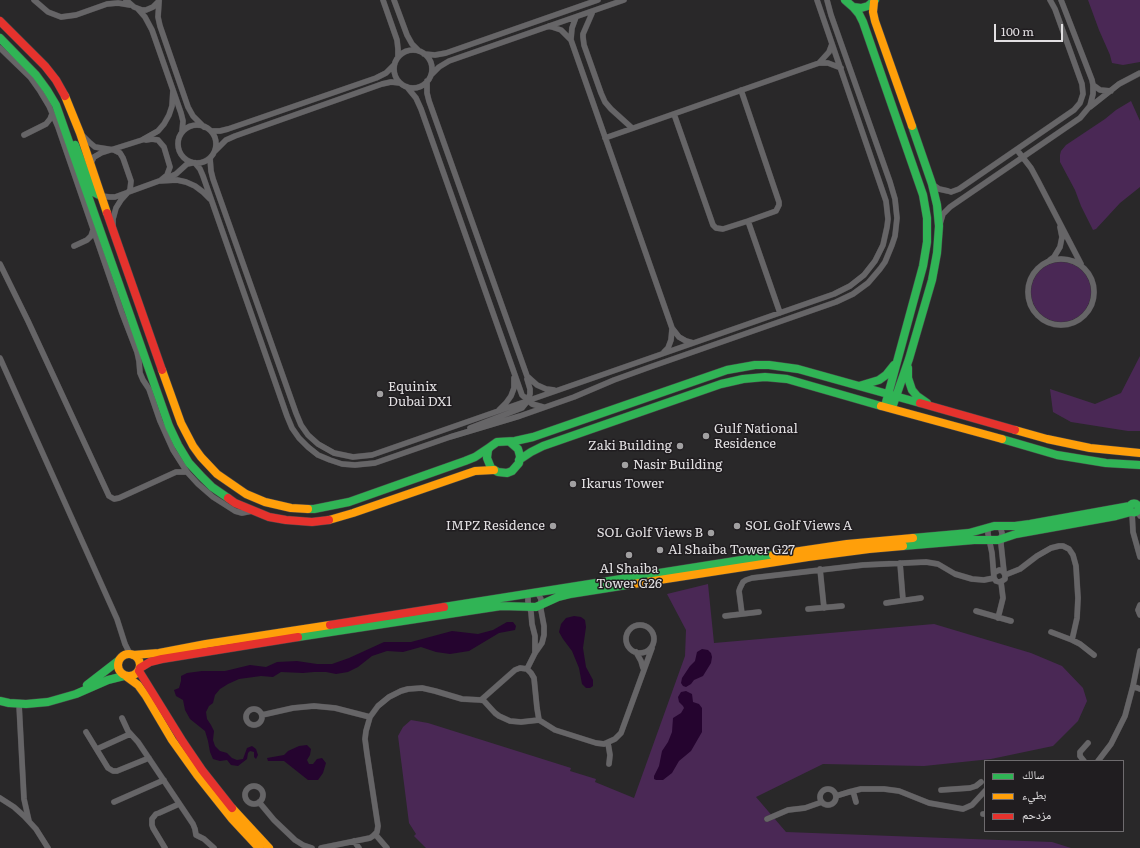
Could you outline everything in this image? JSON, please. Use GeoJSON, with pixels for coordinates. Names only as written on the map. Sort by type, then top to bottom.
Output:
{"type":"FeatureCollection","features":[{"type":"Feature","properties":{"kind":"street"},"geometry":{"type":"LineString","coordinates":[[34,0],[48,12],[61,17],[76,15],[106,4],[112,0]]}},
{"type":"Feature","properties":{"kind":"street"},"geometry":{"type":"LineString","coordinates":[[383,0],[397,40],[398,57]]}},
{"type":"Feature","properties":{"kind":"street"},"geometry":{"type":"LineString","coordinates":[[394,0],[407,35],[412,44],[430,61],[432,70],[431,75]]}},
{"type":"Feature","properties":{"kind":"street"},"geometry":{"type":"LineString","coordinates":[[159,1],[158,17],[160,26],[188,107],[196,120],[204,127],[211,131],[220,131],[376,78],[386,73],[394,65],[402,53],[414,50],[435,55],[446,53],[598,0]]}},
{"type":"Feature","properties":{"kind":"street"},"geometry":{"type":"LineString","coordinates":[[450,437],[524,406],[531,391],[527,376],[429,101],[427,93],[428,81],[431,75],[439,67],[448,61],[624,0]]}},
{"type":"Feature","properties":{"kind":"street"},"geometry":{"type":"LineString","coordinates":[[210,158],[212,175],[296,414],[304,430],[313,440],[328,450],[340,455],[353,457],[378,453],[834,294],[857,281],[867,271],[875,261],[886,236],[888,214],[884,192],[817,0]]}},
{"type":"Feature","properties":{"kind":"street"},"geometry":{"type":"LineString","coordinates":[[106,4],[128,2],[138,9],[145,17],[152,30],[182,117],[182,132],[178,141],[179,150],[184,158],[194,163],[202,172],[292,428],[303,442],[318,455],[349,465],[362,465],[381,461],[450,437],[520,416],[650,367],[836,302],[853,294],[871,280],[880,269],[889,253],[895,236],[897,218],[895,199],[826,0]]}},
{"type":"Feature","properties":{"kind":"street"},"geometry":{"type":"LineString","coordinates":[[845,0],[859,14],[863,22],[898,134],[927,218],[926,254],[897,361],[892,396]]}},
{"type":"Feature","properties":{"kind":"street"},"geometry":{"type":"LineString","coordinates":[[932,184],[951,192],[959,189],[1078,107],[1082,98],[1082,84],[1055,9],[1050,0]]}},
{"type":"Feature","properties":{"kind":"street"},"geometry":{"type":"LineString","coordinates":[[939,226],[943,214],[950,207],[1080,118],[1088,108],[1092,99],[1093,85],[1061,0]]}},
{"type":"Feature","properties":{"kind":"street"},"geometry":{"type":"LineString","coordinates":[[138,9],[150,9],[159,1]]}},
{"type":"Feature","properties":{"kind":"street"},"geometry":{"type":"LineString","coordinates":[[853,7],[864,8],[875,1]]}},
{"type":"Feature","properties":{"kind":"street"},"geometry":{"type":"LineString","coordinates":[[875,1],[873,12],[875,21],[932,184],[937,205],[939,226],[935,266],[909,359],[888,407]]}},
{"type":"Feature","properties":{"kind":"street"},"geometry":{"type":"LineString","coordinates":[[593,11],[583,34],[584,45],[605,102],[632,128]]}},
{"type":"Feature","properties":{"kind":"street"},"geometry":{"type":"LineString","coordinates":[[576,17],[572,28],[571,40],[672,328],[676,335],[682,340],[694,343]]}},
{"type":"Feature","properties":{"kind":"street"},"geometry":{"type":"LineString","coordinates":[[0,21],[42,62],[53,76],[65,96],[80,133],[181,423],[187,435],[201,457],[217,474],[236,488],[256,499],[279,506],[302,509],[326,508],[349,502],[475,457],[497,442],[510,442],[527,439],[701,374],[741,367],[769,365],[798,369],[1068,444],[1111,451],[1140,453]]}},
{"type":"Feature","properties":{"kind":"street"},"geometry":{"type":"LineString","coordinates":[[549,26],[561,30],[571,40]]}},
{"type":"Feature","properties":{"kind":"street"},"geometry":{"type":"LineString","coordinates":[[0,38],[42,82],[52,97],[58,127],[98,245],[173,436],[189,463],[206,482],[227,498],[252,511],[269,517],[312,522],[353,513],[475,471],[494,470],[508,473],[515,468],[520,460],[543,446],[722,388],[748,378],[776,378],[798,382],[1081,463],[1106,463],[1130,468],[1140,465]]}},
{"type":"Feature","properties":{"kind":"street"},"geometry":{"type":"LineString","coordinates":[[819,63],[829,52],[832,43]]}},
{"type":"Feature","properties":{"kind":"street"},"geometry":{"type":"LineString","coordinates":[[0,48],[35,83],[56,114],[84,186],[125,312],[138,357],[140,373],[149,389],[168,441],[187,472],[208,493],[235,511],[242,513],[252,511]]}},
{"type":"Feature","properties":{"kind":"street"},"geometry":{"type":"LineString","coordinates":[[605,138],[819,63],[828,63],[841,68]]}},
{"type":"Feature","properties":{"kind":"street"},"geometry":{"type":"LineString","coordinates":[[394,65],[395,75],[400,83],[416,98],[421,109],[522,395],[527,401],[535,406],[545,407]]}},
{"type":"Feature","properties":{"kind":"street"},"geometry":{"type":"LineString","coordinates":[[1088,108],[1128,79],[1140,73]]}},
{"type":"Feature","properties":{"kind":"street"},"geometry":{"type":"LineString","coordinates":[[406,87],[420,87],[428,81]]}},
{"type":"Feature","properties":{"kind":"street"},"geometry":{"type":"LineString","coordinates":[[56,114],[65,120],[86,176],[93,190],[101,196],[115,197],[176,174],[187,164],[205,161],[210,158],[222,143],[235,136],[382,84],[391,82],[400,83]]}},
{"type":"Feature","properties":{"kind":"street"},"geometry":{"type":"LineString","coordinates":[[1093,85],[1100,90],[1111,91]]}},
{"type":"Feature","properties":{"kind":"street"},"geometry":{"type":"LineString","coordinates":[[84,186],[90,164],[97,155],[142,140],[158,131],[167,120],[172,106],[173,90]]}},
{"type":"Feature","properties":{"kind":"street"},"geometry":{"type":"LineString","coordinates":[[674,114],[713,225],[716,228],[723,229],[776,211],[779,202],[741,90]]}},
{"type":"Feature","properties":{"kind":"street"},"geometry":{"type":"LineString","coordinates":[[24,136],[46,124],[56,114]]}},
{"type":"Feature","properties":{"kind":"street"},"geometry":{"type":"LineString","coordinates":[[46,124],[52,124],[58,127]]}},
{"type":"Feature","properties":{"kind":"street"},"geometry":{"type":"LineString","coordinates":[[182,132],[192,126],[204,127]]}},
{"type":"Feature","properties":{"kind":"street"},"geometry":{"type":"LineString","coordinates":[[211,131],[215,139],[215,151]]}},
{"type":"Feature","properties":{"kind":"street"},"geometry":{"type":"LineString","coordinates":[[80,133],[95,147],[117,152],[123,158],[131,181],[131,187],[120,200],[116,208],[113,219],[114,233]]}},
{"type":"Feature","properties":{"kind":"street"},"geometry":{"type":"LineString","coordinates":[[142,140],[155,139],[164,147],[170,168],[167,175],[159,181]]}},
{"type":"Feature","properties":{"kind":"street"},"geometry":{"type":"LineString","coordinates":[[1016,150],[1035,175],[1059,221],[1082,266],[1087,271],[1094,285],[1094,300],[1091,307],[1075,322],[1060,325],[1052,324],[1039,316],[1030,304],[1028,296],[1028,289],[1033,274],[1037,268],[1050,260],[1057,252],[1061,242],[1062,232],[1059,221]]}},
{"type":"Feature","properties":{"kind":"street"},"geometry":{"type":"LineString","coordinates":[[159,181],[177,180],[186,182],[199,189],[212,201]]}},
{"type":"Feature","properties":{"kind":"street"},"geometry":{"type":"LineString","coordinates":[[748,221],[780,313]]}},
{"type":"Feature","properties":{"kind":"street"},"geometry":{"type":"LineString","coordinates":[[74,246],[87,240],[91,236],[93,230]]}},
{"type":"Feature","properties":{"kind":"street"},"geometry":{"type":"LineString","coordinates":[[87,240],[98,245]]}},
{"type":"Feature","properties":{"kind":"street"},"geometry":{"type":"LineString","coordinates":[[1050,260],[1070,260],[1082,266]]}},
{"type":"Feature","properties":{"kind":"street"},"geometry":{"type":"LineString","coordinates":[[0,264],[110,496],[114,499],[119,498],[176,472],[187,472]]}},
{"type":"Feature","properties":{"kind":"street"},"geometry":{"type":"LineString","coordinates":[[663,353],[668,348],[671,340],[672,328]]}},
{"type":"Feature","properties":{"kind":"street"},"geometry":{"type":"LineString","coordinates":[[0,358],[117,619],[125,644],[132,654],[139,660],[139,669],[146,682],[189,752],[210,781],[269,848]]}},
{"type":"Feature","properties":{"kind":"street"},"geometry":{"type":"LineString","coordinates":[[909,359],[908,374],[910,386],[917,396],[930,406]]}},
{"type":"Feature","properties":{"kind":"street"},"geometry":{"type":"LineString","coordinates":[[859,386],[881,379],[897,361]]}},
{"type":"Feature","properties":{"kind":"street"},"geometry":{"type":"LineString","coordinates":[[496,412],[511,396],[514,388],[514,375]]}},
{"type":"Feature","properties":{"kind":"street"},"geometry":{"type":"LineString","coordinates":[[527,376],[533,383],[541,388],[556,390]]}},
{"type":"Feature","properties":{"kind":"street"},"geometry":{"type":"LineString","coordinates":[[510,442],[518,449],[520,460]]}},
{"type":"Feature","properties":{"kind":"street"},"geometry":{"type":"LineString","coordinates":[[490,447],[487,454],[488,461],[494,470]]}},
{"type":"Feature","properties":{"kind":"street"},"geometry":{"type":"LineString","coordinates":[[176,472],[179,460]]}},
{"type":"Feature","properties":{"kind":"street"},"geometry":{"type":"LineString","coordinates":[[206,482],[208,493]]}},
{"type":"Feature","properties":{"kind":"street"},"geometry":{"type":"LineString","coordinates":[[70,695],[100,676],[118,661],[121,656],[132,654],[158,653],[807,549],[867,542],[963,534],[994,526],[1030,524],[1104,511],[1136,509]]}},
{"type":"Feature","properties":{"kind":"street"},"geometry":{"type":"LineString","coordinates":[[1136,509],[1133,532],[1138,540],[1140,557]]}},
{"type":"Feature","properties":{"kind":"street"},"geometry":{"type":"LineString","coordinates":[[0,701],[20,704],[48,702],[108,680],[134,675],[139,669],[150,662],[162,659],[502,606],[536,607],[558,597],[570,594],[808,556],[978,539],[996,541],[1022,533],[1116,516],[1136,509]]}},
{"type":"Feature","properties":{"kind":"street"},"geometry":{"type":"LineString","coordinates":[[998,618],[1002,601],[1001,582],[1004,580],[1005,574],[1002,560],[1002,533],[1000,526]]}},
{"type":"Feature","properties":{"kind":"street"},"geometry":{"type":"LineString","coordinates":[[988,527],[994,575],[997,581],[1001,582]]}},
{"type":"Feature","properties":{"kind":"street"},"geometry":{"type":"LineString","coordinates":[[1005,574],[1020,569],[1037,556],[1051,548],[1063,546],[1069,550],[1073,555],[1076,566],[1078,598],[1077,618],[1072,640]]}},
{"type":"Feature","properties":{"kind":"street"},"geometry":{"type":"LineString","coordinates":[[993,562],[998,564],[1002,560]]}},
{"type":"Feature","properties":{"kind":"street"},"geometry":{"type":"LineString","coordinates":[[742,614],[739,591],[741,584],[752,578],[863,565],[930,562],[972,579],[984,580],[994,575],[999,570],[1005,574]]}},
{"type":"Feature","properties":{"kind":"street"},"geometry":{"type":"LineString","coordinates":[[900,563],[903,600]]}},
{"type":"Feature","properties":{"kind":"street"},"geometry":{"type":"LineString","coordinates":[[820,569],[824,608]]}},
{"type":"Feature","properties":{"kind":"street"},"geometry":{"type":"LineString","coordinates":[[527,669],[543,639],[544,626],[541,605],[542,602],[540,596],[533,592]]}},
{"type":"Feature","properties":{"kind":"street"},"geometry":{"type":"LineString","coordinates":[[533,592],[527,599],[534,628],[535,653]]}},
{"type":"Feature","properties":{"kind":"street"},"geometry":{"type":"LineString","coordinates":[[886,603],[921,598]]}},
{"type":"Feature","properties":{"kind":"street"},"geometry":{"type":"LineString","coordinates":[[1140,605],[1138,610],[1140,615]]}},
{"type":"Feature","properties":{"kind":"street"},"geometry":{"type":"LineString","coordinates":[[808,609],[842,606]]}},
{"type":"Feature","properties":{"kind":"street"},"geometry":{"type":"LineString","coordinates":[[976,611],[1011,621]]}},
{"type":"Feature","properties":{"kind":"street"},"geometry":{"type":"LineString","coordinates":[[725,616],[758,612]]}},
{"type":"Feature","properties":{"kind":"street"},"geometry":{"type":"LineString","coordinates":[[321,848],[370,838],[376,834],[378,826],[366,746],[366,731],[370,717],[378,706],[389,697],[408,689],[422,688],[462,699],[481,700],[499,716],[510,721],[521,722],[539,720],[555,730],[600,744],[608,743],[615,739],[621,732],[652,648],[654,641],[654,637],[649,628],[642,625],[631,628],[627,634],[626,642],[630,648],[640,653],[646,652],[652,648]]}},
{"type":"Feature","properties":{"kind":"street"},"geometry":{"type":"LineString","coordinates":[[534,628],[538,631],[542,630],[544,626]]}},
{"type":"Feature","properties":{"kind":"street"},"geometry":{"type":"LineString","coordinates":[[1051,632],[1080,644],[1094,655]]}},
{"type":"Feature","properties":{"kind":"street"},"geometry":{"type":"LineString","coordinates":[[1099,760],[1111,744],[1122,725],[1129,705],[1140,651]]}},
{"type":"Feature","properties":{"kind":"street"},"geometry":{"type":"LineString","coordinates":[[636,652],[641,661],[643,671]]}},
{"type":"Feature","properties":{"kind":"street"},"geometry":{"type":"LineString","coordinates":[[118,661],[118,670],[138,685],[172,740],[206,787],[232,819],[259,848]]}},
{"type":"Feature","properties":{"kind":"street"},"geometry":{"type":"LineString","coordinates":[[146,682],[146,670],[150,662]]}},
{"type":"Feature","properties":{"kind":"street"},"geometry":{"type":"LineString","coordinates":[[481,700],[515,670],[520,668],[527,669],[534,678],[539,720]]}},
{"type":"Feature","properties":{"kind":"street"},"geometry":{"type":"LineString","coordinates":[[1133,686],[1140,689]]}},
{"type":"Feature","properties":{"kind":"street"},"geometry":{"type":"LineString","coordinates":[[20,704],[24,799],[29,821]]}},
{"type":"Feature","properties":{"kind":"street"},"geometry":{"type":"LineString","coordinates":[[262,715],[293,708],[314,706],[335,708],[370,717]]}},
{"type":"Feature","properties":{"kind":"street"},"geometry":{"type":"LineString","coordinates":[[122,718],[130,734],[137,740],[194,827],[196,835],[204,839],[214,848]]}},
{"type":"Feature","properties":{"kind":"street"},"geometry":{"type":"LineString","coordinates":[[86,732],[108,768],[111,770],[115,771],[148,758]]}},
{"type":"Feature","properties":{"kind":"street"},"geometry":{"type":"LineString","coordinates":[[96,749],[130,734]]}},
{"type":"Feature","properties":{"kind":"street"},"geometry":{"type":"LineString","coordinates":[[608,743],[610,755],[609,764]]}},
{"type":"Feature","properties":{"kind":"street"},"geometry":{"type":"LineString","coordinates":[[1083,760],[1080,756],[1080,752],[1088,743]]}},
{"type":"Feature","properties":{"kind":"street"},"geometry":{"type":"LineString","coordinates":[[114,802],[164,780]]}},
{"type":"Feature","properties":{"kind":"street"},"geometry":{"type":"LineString","coordinates":[[973,788],[980,782]]}},
{"type":"Feature","properties":{"kind":"street"},"geometry":{"type":"LineString","coordinates":[[836,796],[853,791],[876,788],[891,790],[913,796],[929,803],[959,809],[972,805],[983,793],[973,788],[941,790]]}},
{"type":"Feature","properties":{"kind":"street"},"geometry":{"type":"LineString","coordinates":[[822,802],[822,792],[826,790],[834,792],[836,796]]}},
{"type":"Feature","properties":{"kind":"street"},"geometry":{"type":"LineString","coordinates":[[853,791],[856,802]]}},
{"type":"Feature","properties":{"kind":"street"},"geometry":{"type":"LineString","coordinates":[[767,819],[788,810],[804,808],[822,802],[831,804],[835,801],[836,796]]}},
{"type":"Feature","properties":{"kind":"street"},"geometry":{"type":"LineString","coordinates":[[0,798],[14,807],[29,821],[48,848]]}},
{"type":"Feature","properties":{"kind":"street"},"geometry":{"type":"LineString","coordinates":[[14,807],[24,799]]}},
{"type":"Feature","properties":{"kind":"street"},"geometry":{"type":"LineString","coordinates":[[259,802],[274,820],[295,840],[312,848]]}},
{"type":"Feature","properties":{"kind":"street"},"geometry":{"type":"LineString","coordinates":[[165,848],[153,828],[152,819],[156,814],[179,804]]}},
{"type":"Feature","properties":{"kind":"street"},"geometry":{"type":"LineString","coordinates":[[376,834],[387,848]]}},
{"type":"Feature","properties":{"kind":"street"},"geometry":{"type":"LineString","coordinates":[[354,842],[359,848]]}},
{"type":"Feature","properties":{"kind":"shaded area"},"geometry":{"type":"Polygon","coordinates":[[[1088,0],[1140,0],[1140,62],[1123,65],[1112,63],[1088,0]]]}},
{"type":"Feature","properties":{"kind":"shaded area"},"geometry":{"type":"Polygon","coordinates":[[[1131,101],[1140,121],[1140,187],[1120,203],[1096,229],[1093,230],[1075,190],[1060,162],[1061,151],[1066,145],[1131,101]]]}},
{"type":"Feature","properties":{"kind":"shaded area"},"geometry":{"type":"Polygon","coordinates":[[[1061,262],[1077,267],[1082,271],[1086,276],[1091,292],[1086,308],[1082,313],[1077,317],[1061,322],[1045,317],[1040,313],[1036,308],[1031,292],[1036,276],[1040,271],[1045,267],[1061,262]]]}},
{"type":"Feature","properties":{"kind":"shaded area"},"geometry":{"type":"Polygon","coordinates":[[[1140,356],[1140,431],[1128,431],[1071,422],[1053,412],[1050,389],[1095,404],[1121,393],[1140,356]]]}},
{"type":"Feature","properties":{"kind":"shaded area"},"geometry":{"type":"Polygon","coordinates":[[[708,584],[714,643],[934,624],[1031,653],[1062,666],[1083,688],[1087,701],[1078,721],[1053,746],[991,759],[924,766],[823,764],[756,797],[786,832],[1052,842],[1071,848],[426,848],[414,836],[416,834],[409,823],[398,736],[403,727],[411,720],[428,723],[571,768],[570,771],[596,779],[595,782],[634,798],[685,656],[686,630],[667,594],[708,584]]]}},
{"type":"Feature","properties":{"kind":"shaded area"},"geometry":{"type":"Polygon","coordinates":[[[574,616],[581,617],[585,620],[586,627],[583,648],[586,667],[593,680],[593,686],[590,688],[586,688],[582,684],[579,668],[572,651],[559,632],[561,624],[566,618],[574,616]]]}},
{"type":"Feature","properties":{"kind":"shaded area"},"geometry":{"type":"Polygon","coordinates":[[[507,622],[513,622],[516,626],[515,630],[499,633],[469,651],[450,654],[436,652],[421,647],[403,652],[387,651],[372,656],[358,667],[348,672],[336,674],[326,672],[281,672],[273,677],[261,676],[239,679],[228,684],[220,689],[215,695],[213,703],[209,706],[206,712],[207,719],[214,731],[213,740],[215,746],[220,751],[227,753],[232,758],[237,760],[243,759],[247,748],[252,746],[256,749],[258,755],[256,759],[254,757],[254,752],[250,751],[247,759],[238,766],[231,765],[227,760],[220,761],[213,759],[205,731],[190,719],[185,710],[183,700],[176,696],[174,690],[179,688],[181,676],[187,673],[202,671],[225,671],[250,665],[266,667],[277,662],[297,661],[317,664],[332,664],[384,642],[411,642],[452,631],[478,634],[493,630],[507,622]]]}},
{"type":"Feature","properties":{"kind":"shaded area"},"geometry":{"type":"Polygon","coordinates":[[[702,649],[708,650],[711,653],[711,663],[703,676],[694,680],[686,687],[683,686],[681,683],[682,678],[695,661],[697,652],[702,649]]]}},
{"type":"Feature","properties":{"kind":"shaded area"},"geometry":{"type":"Polygon","coordinates":[[[686,691],[692,694],[693,702],[699,704],[702,708],[702,732],[691,751],[679,761],[672,773],[663,780],[656,780],[654,779],[654,776],[659,766],[662,751],[672,732],[673,718],[681,713],[684,708],[679,702],[678,697],[681,692],[686,691]]]}},
{"type":"Feature","properties":{"kind":"shaded area"},"geometry":{"type":"Polygon","coordinates":[[[307,745],[311,749],[307,760],[309,764],[313,764],[317,759],[322,758],[326,763],[323,773],[318,780],[308,780],[284,761],[268,761],[267,758],[284,755],[288,751],[299,746],[307,745]]]}},
{"type":"Feature","properties":{"kind":"traffic: fast"},"geometry":{"type":"LineString","coordinates":[[845,0],[853,7],[861,8],[868,6],[875,0]]}},
{"type":"Feature","properties":{"kind":"traffic: fast"},"geometry":{"type":"LineString","coordinates":[[853,7],[863,22],[923,195],[927,218],[927,242],[923,266],[885,406]]}},
{"type":"Feature","properties":{"kind":"traffic: fast"},"geometry":{"type":"LineString","coordinates":[[0,38],[36,75],[56,105],[169,426],[178,445],[189,463],[201,476],[212,487],[228,498]]}},
{"type":"Feature","properties":{"kind":"traffic: fast"},"geometry":{"type":"LineString","coordinates":[[892,408],[909,359],[932,280],[937,253],[939,226],[937,205],[932,184],[912,126]]}},
{"type":"Feature","properties":{"kind":"traffic: fast"},"geometry":{"type":"LineString","coordinates":[[75,145],[91,187],[95,193],[101,196]]}},
{"type":"Feature","properties":{"kind":"traffic: fast"},"geometry":{"type":"LineString","coordinates":[[510,442],[518,449],[520,456],[519,463],[512,471],[507,473],[498,472],[491,468],[487,458],[488,450],[497,442],[515,441],[533,437],[727,370],[755,365],[769,365],[798,369],[920,403]]}},
{"type":"Feature","properties":{"kind":"traffic: fast"},"geometry":{"type":"LineString","coordinates":[[859,386],[879,380],[886,375],[894,365]]}},
{"type":"Feature","properties":{"kind":"traffic: fast"},"geometry":{"type":"LineString","coordinates":[[908,368],[908,378],[912,390],[917,396],[927,403]]}},
{"type":"Feature","properties":{"kind":"traffic: fast"},"geometry":{"type":"LineString","coordinates":[[519,460],[543,446],[721,384],[743,379],[765,377],[787,379],[881,406]]}},
{"type":"Feature","properties":{"kind":"traffic: fast"},"geometry":{"type":"LineString","coordinates":[[1002,439],[1057,455],[1106,463],[1140,465]]}},
{"type":"Feature","properties":{"kind":"traffic: fast"},"geometry":{"type":"LineString","coordinates":[[308,509],[349,502],[465,461],[475,457],[490,447]]}},
{"type":"Feature","properties":{"kind":"traffic: fast"},"geometry":{"type":"LineString","coordinates":[[1132,504],[1136,504],[1138,508],[1136,512],[1132,512],[1130,510],[1130,506],[1132,504]]}},
{"type":"Feature","properties":{"kind":"traffic: fast"},"geometry":{"type":"LineString","coordinates":[[913,538],[969,533],[994,526],[1030,524],[1130,506]]}},
{"type":"Feature","properties":{"kind":"traffic: fast"},"geometry":{"type":"LineString","coordinates":[[903,546],[974,540],[998,540],[1016,534],[1131,512]]}},
{"type":"Feature","properties":{"kind":"traffic: fast"},"geometry":{"type":"LineString","coordinates":[[444,607],[773,555]]}},
{"type":"Feature","properties":{"kind":"traffic: fast"},"geometry":{"type":"LineString","coordinates":[[298,637],[501,606],[536,607],[558,597],[570,594],[627,585]]}},
{"type":"Feature","properties":{"kind":"traffic: fast"},"geometry":{"type":"LineString","coordinates":[[87,685],[118,661]]}},
{"type":"Feature","properties":{"kind":"traffic: fast"},"geometry":{"type":"LineString","coordinates":[[0,701],[26,704],[48,702],[76,694],[108,680],[124,676]]}},
{"type":"Feature","properties":{"kind":"traffic: slow"},"geometry":{"type":"LineString","coordinates":[[874,2],[873,12],[875,21],[912,126]]}},
{"type":"Feature","properties":{"kind":"traffic: slow"},"geometry":{"type":"LineString","coordinates":[[65,96],[80,133],[107,213]]}},
{"type":"Feature","properties":{"kind":"traffic: slow"},"geometry":{"type":"LineString","coordinates":[[162,370],[181,423],[193,446],[217,474],[246,494],[265,502],[291,508],[308,509]]}},
{"type":"Feature","properties":{"kind":"traffic: slow"},"geometry":{"type":"LineString","coordinates":[[881,406],[1002,439]]}},
{"type":"Feature","properties":{"kind":"traffic: slow"},"geometry":{"type":"LineString","coordinates":[[1015,430],[1047,439],[1090,448],[1140,453]]}},
{"type":"Feature","properties":{"kind":"traffic: slow"},"geometry":{"type":"LineString","coordinates":[[329,520],[475,471],[494,470]]}},
{"type":"Feature","properties":{"kind":"traffic: slow"},"geometry":{"type":"LineString","coordinates":[[773,555],[847,544],[913,538]]}},
{"type":"Feature","properties":{"kind":"traffic: slow"},"geometry":{"type":"LineString","coordinates":[[627,585],[808,557],[903,546]]}},
{"type":"Feature","properties":{"kind":"traffic: slow"},"geometry":{"type":"LineString","coordinates":[[133,655],[159,653],[206,644],[330,625]]}},
{"type":"Feature","properties":{"kind":"traffic: slow"},"geometry":{"type":"LineString","coordinates":[[125,654],[133,654],[140,661],[140,665],[140,669],[133,676],[125,676],[118,669],[118,661],[125,654]]}},
{"type":"Feature","properties":{"kind":"traffic: slow"},"geometry":{"type":"LineString","coordinates":[[127,677],[138,685],[146,696],[172,740],[197,775],[232,819],[259,848]]}},
{"type":"Feature","properties":{"kind":"traffic: slow"},"geometry":{"type":"LineString","coordinates":[[232,808],[269,848]]}},
{"type":"Feature","properties":{"kind":"traffic: jam"},"geometry":{"type":"LineString","coordinates":[[0,21],[45,66],[56,80],[65,96]]}},
{"type":"Feature","properties":{"kind":"traffic: jam"},"geometry":{"type":"LineString","coordinates":[[107,213],[162,370]]}},
{"type":"Feature","properties":{"kind":"traffic: jam"},"geometry":{"type":"LineString","coordinates":[[920,403],[1015,430]]}},
{"type":"Feature","properties":{"kind":"traffic: jam"},"geometry":{"type":"LineString","coordinates":[[228,498],[235,503],[269,517],[312,522],[329,520]]}},
{"type":"Feature","properties":{"kind":"traffic: jam"},"geometry":{"type":"LineString","coordinates":[[330,625],[444,607]]}},
{"type":"Feature","properties":{"kind":"traffic: jam"},"geometry":{"type":"LineString","coordinates":[[140,668],[150,662],[162,659],[298,637]]}},
{"type":"Feature","properties":{"kind":"traffic: jam"},"geometry":{"type":"LineString","coordinates":[[139,671],[202,770],[232,808]]}},
{"type":"Feature","properties":{"kind":"place","name":"Equinix Dubai DX1"},"geometry":{"type":"Point","coordinates":[380,394]}},
{"type":"Feature","properties":{"kind":"place","name":"Gulf National Residence"},"geometry":{"type":"Point","coordinates":[706,436]}},
{"type":"Feature","properties":{"kind":"place","name":"Zaki Building"},"geometry":{"type":"Point","coordinates":[680,446]}},
{"type":"Feature","properties":{"kind":"place","name":"Nasir Building"},"geometry":{"type":"Point","coordinates":[625,465]}},
{"type":"Feature","properties":{"kind":"place","name":"Ikarus Tower"},"geometry":{"type":"Point","coordinates":[573,484]}},
{"type":"Feature","properties":{"kind":"place","name":"IMPZ Residence"},"geometry":{"type":"Point","coordinates":[553,526]}},
{"type":"Feature","properties":{"kind":"place","name":"SOL Golf Views A"},"geometry":{"type":"Point","coordinates":[737,526]}},
{"type":"Feature","properties":{"kind":"place","name":"SOL Golf Views B"},"geometry":{"type":"Point","coordinates":[711,533]}},
{"type":"Feature","properties":{"kind":"place","name":"Al Shaiba Tower G27"},"geometry":{"type":"Point","coordinates":[660,550]}},
{"type":"Feature","properties":{"kind":"place","name":"Al Shaiba Tower G26"},"geometry":{"type":"Point","coordinates":[629,555]}}]}
